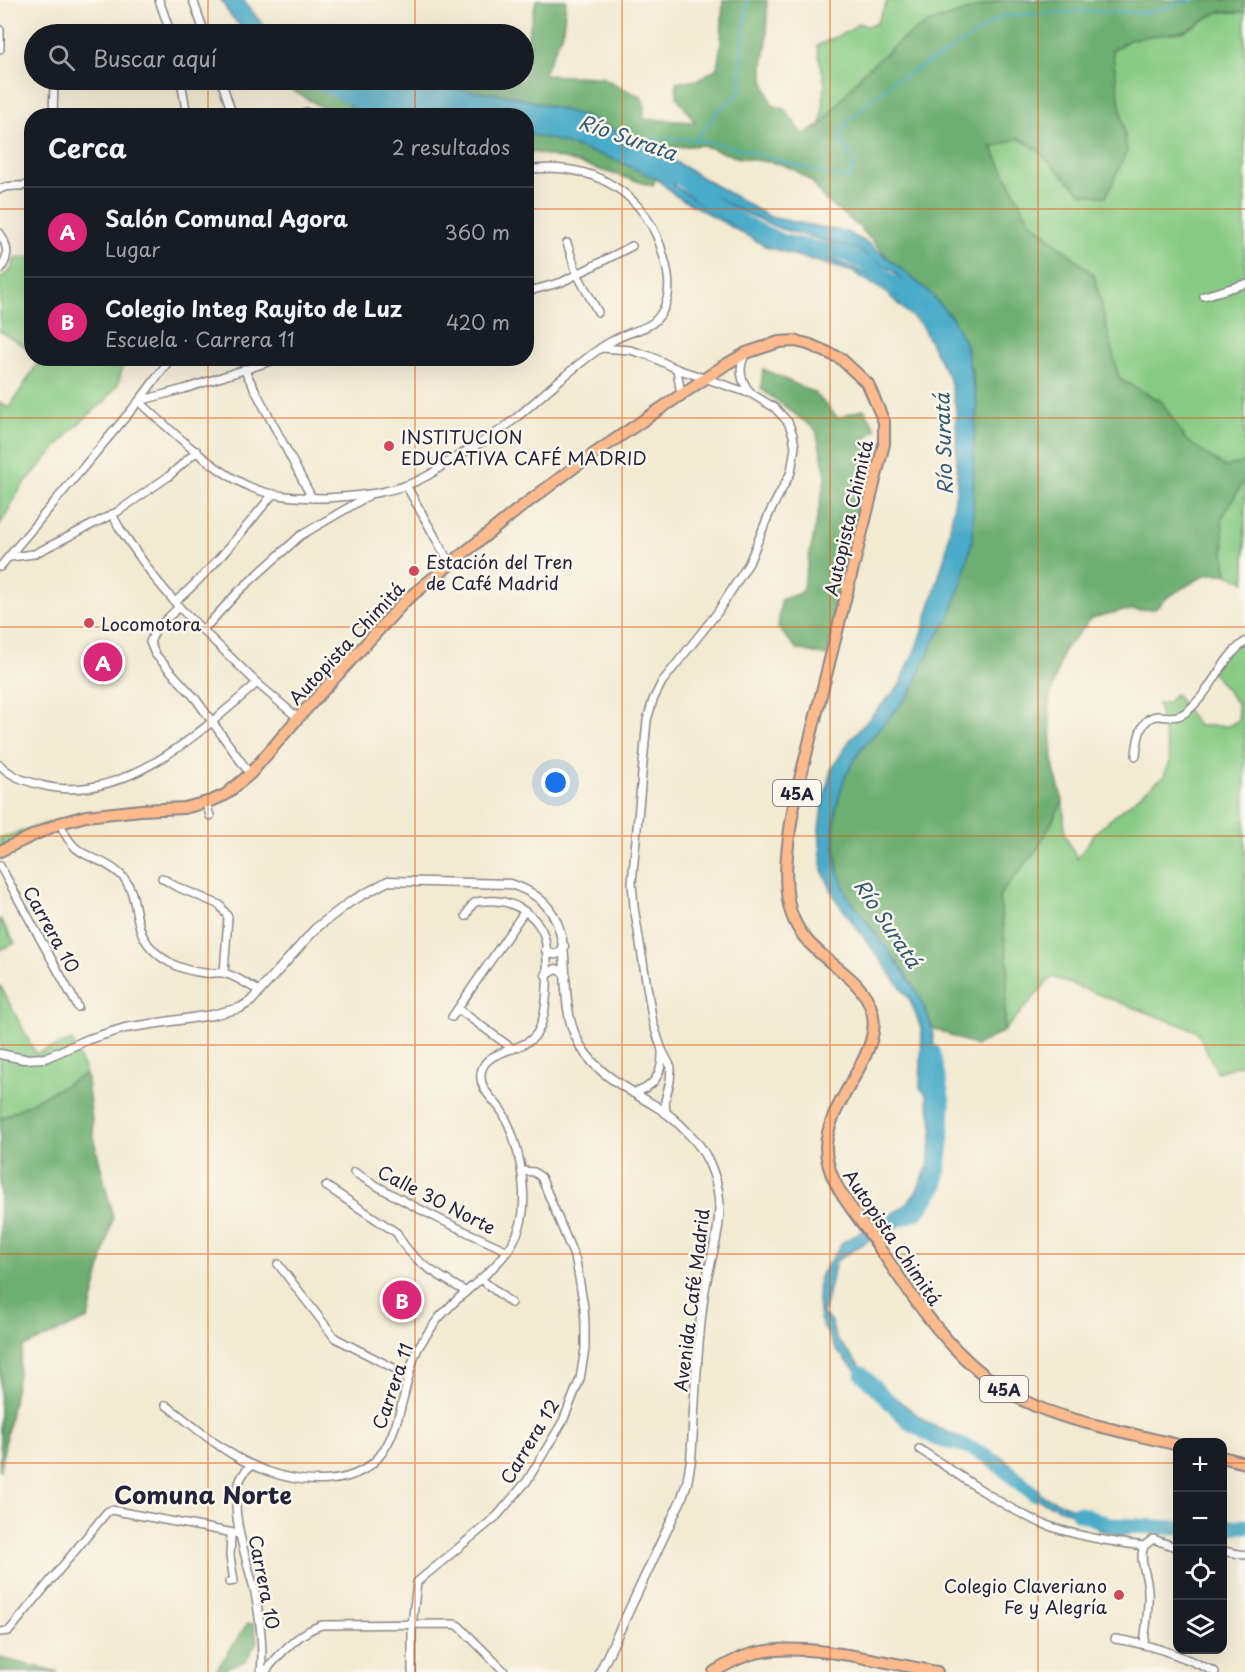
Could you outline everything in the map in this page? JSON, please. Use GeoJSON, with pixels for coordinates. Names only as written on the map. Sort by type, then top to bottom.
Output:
{"type":"FeatureCollection","features":[{"type":"Feature","properties":{"kind":"main road","name":"Autopista Chimitá"},"geometry":{"type":"LineString","coordinates":[[0,851],[60,823],[86,816],[184,808],[225,795],[250,774],[406,600],[576,466],[681,394],[746,353],[779,342],[795,341],[840,358],[868,384],[884,422],[884,444],[795,799],[787,866],[790,911],[794,922],[813,948],[861,989],[873,1013],[874,1031],[869,1047],[831,1118],[826,1149],[830,1173],[929,1321],[961,1356],[989,1379],[1023,1400],[1058,1415],[1173,1444]]}},
{"type":"Feature","properties":{"kind":"main road"},"geometry":{"type":"LineString","coordinates":[[1227,1458],[1245,1463]]}},
{"type":"Feature","properties":{"kind":"main road"},"geometry":{"type":"LineString","coordinates":[[714,1672],[735,1660],[756,1653],[803,1650],[846,1655],[937,1672]]}},
{"type":"Feature","properties":{"kind":"street"},"geometry":{"type":"LineString","coordinates":[[159,0],[167,24]]}},
{"type":"Feature","properties":{"kind":"street"},"geometry":{"type":"LineString","coordinates":[[193,0],[201,24]]}},
{"type":"Feature","properties":{"kind":"street"},"geometry":{"type":"LineString","coordinates":[[0,30],[0,49]]}},
{"type":"Feature","properties":{"kind":"street"},"geometry":{"type":"LineString","coordinates":[[53,108],[54,90]]}},
{"type":"Feature","properties":{"kind":"street"},"geometry":{"type":"LineString","coordinates":[[182,90],[185,108]]}},
{"type":"Feature","properties":{"kind":"street"},"geometry":{"type":"LineString","coordinates":[[224,90],[230,108]]}},
{"type":"Feature","properties":{"kind":"street"},"geometry":{"type":"LineString","coordinates":[[139,401],[197,451],[250,487],[273,494],[312,498],[371,495],[428,476],[509,424],[601,348],[615,339],[651,325],[659,318],[667,301],[668,283],[662,249],[654,229],[631,198],[601,178],[586,172],[552,168],[534,169]]}},
{"type":"Feature","properties":{"kind":"street"},"geometry":{"type":"LineString","coordinates":[[0,189],[6,186],[24,188]]}},
{"type":"Feature","properties":{"kind":"street"},"geometry":{"type":"LineString","coordinates":[[0,233],[8,251],[6,262],[0,270]]}},
{"type":"Feature","properties":{"kind":"street"},"geometry":{"type":"LineString","coordinates":[[567,243],[577,274],[598,312]]}},
{"type":"Feature","properties":{"kind":"street"},"geometry":{"type":"LineString","coordinates":[[534,290],[562,282],[632,246]]}},
{"type":"Feature","properties":{"kind":"street"},"geometry":{"type":"LineString","coordinates":[[1204,296],[1245,284]]}},
{"type":"Feature","properties":{"kind":"street"},"geometry":{"type":"LineString","coordinates":[[601,348],[630,350],[650,356],[677,369],[752,394],[775,408],[788,422],[794,435],[795,447],[791,472],[743,572],[717,613],[662,682],[646,720],[632,883],[648,998],[657,1038],[669,1060],[671,1071],[665,1096],[666,1113]]}},
{"type":"Feature","properties":{"kind":"street"},"geometry":{"type":"LineString","coordinates":[[746,353],[741,374],[752,394]]}},
{"type":"Feature","properties":{"kind":"street"},"geometry":{"type":"LineString","coordinates":[[0,567],[139,401],[165,366]]}},
{"type":"Feature","properties":{"kind":"street"},"geometry":{"type":"LineString","coordinates":[[139,401],[254,366]]}},
{"type":"Feature","properties":{"kind":"street"},"geometry":{"type":"LineString","coordinates":[[244,369],[312,498]]}},
{"type":"Feature","properties":{"kind":"street"},"geometry":{"type":"LineString","coordinates":[[677,369],[681,394]]}},
{"type":"Feature","properties":{"kind":"street"},"geometry":{"type":"LineString","coordinates":[[10,557],[34,554],[112,514],[169,476],[197,451]]}},
{"type":"Feature","properties":{"kind":"street"},"geometry":{"type":"LineString","coordinates":[[406,485],[450,564]]}},
{"type":"Feature","properties":{"kind":"street"},"geometry":{"type":"LineString","coordinates":[[250,774],[186,687],[155,654],[150,642],[156,629],[232,545],[273,494]]}},
{"type":"Feature","properties":{"kind":"street"},"geometry":{"type":"LineString","coordinates":[[203,630],[239,591],[300,536],[371,495]]}},
{"type":"Feature","properties":{"kind":"street"},"geometry":{"type":"LineString","coordinates":[[112,514],[154,578],[177,604],[257,683],[298,718]]}},
{"type":"Feature","properties":{"kind":"street"},"geometry":{"type":"LineString","coordinates":[[1136,756],[1138,736],[1147,719],[1153,716],[1175,717],[1184,714],[1201,697],[1227,660],[1245,642]]}},
{"type":"Feature","properties":{"kind":"street"},"geometry":{"type":"LineString","coordinates":[[0,765],[18,779],[50,788],[79,788],[104,784],[131,774],[167,755],[212,723],[257,683]]}},
{"type":"Feature","properties":{"kind":"street"},"geometry":{"type":"LineString","coordinates":[[206,802],[210,816]]}},
{"type":"Feature","properties":{"kind":"street"},"geometry":{"type":"LineString","coordinates":[[60,823],[68,842],[73,847],[110,867],[126,881],[132,896],[138,927],[145,940],[161,957],[178,967],[205,973],[224,973],[260,991]]}},
{"type":"Feature","properties":{"kind":"street","name":"Carrera 10"},"geometry":{"type":"LineString","coordinates":[[0,866],[78,1007]]}},
{"type":"Feature","properties":{"kind":"street"},"geometry":{"type":"LineString","coordinates":[[162,878],[220,906],[225,911],[228,917],[224,973]]}},
{"type":"Feature","properties":{"kind":"street","name":"Avenida Café Madrid"},"geometry":{"type":"LineString","coordinates":[[0,1054],[24,1059],[45,1058],[89,1039],[125,1028],[212,1015],[240,1008],[251,1001],[316,928],[350,902],[388,881],[492,882],[517,886],[540,900],[552,914],[561,931],[570,1020],[581,1048],[601,1071],[666,1113],[694,1138],[715,1180],[719,1202],[719,1220],[702,1315],[691,1460],[687,1483],[600,1672]]}},
{"type":"Feature","properties":{"kind":"street","name":"Carrera 11"},"geometry":{"type":"LineString","coordinates":[[252,1465],[310,1481],[329,1481],[348,1478],[378,1460],[388,1443],[416,1353],[442,1314],[482,1280],[508,1251],[518,1231],[522,1216],[522,1171],[507,1120],[500,1107],[485,1090],[481,1078],[487,1061],[533,1039],[542,1025],[546,1009],[546,950],[542,930],[524,912],[506,902],[481,901],[472,904],[466,916]]}},
{"type":"Feature","properties":{"kind":"street"},"geometry":{"type":"LineString","coordinates":[[453,1017],[524,912]]}},
{"type":"Feature","properties":{"kind":"street"},"geometry":{"type":"LineString","coordinates":[[546,950],[556,955],[564,946]]}},
{"type":"Feature","properties":{"kind":"street"},"geometry":{"type":"LineString","coordinates":[[546,975],[556,969],[562,971],[566,976]]}},
{"type":"Feature","properties":{"kind":"street"},"geometry":{"type":"LineString","coordinates":[[458,1009],[513,1049]]}},
{"type":"Feature","properties":{"kind":"street"},"geometry":{"type":"LineString","coordinates":[[633,1093],[647,1087],[655,1080],[662,1064],[662,1050]]}},
{"type":"Feature","properties":{"kind":"street","name":"Carrera 12"},"geometry":{"type":"LineString","coordinates":[[412,1672],[412,1625],[417,1582],[497,1516],[527,1481],[563,1421],[580,1379],[585,1349],[585,1325],[576,1261],[542,1177],[534,1172],[522,1171]]}},
{"type":"Feature","properties":{"kind":"street","name":"Calle 30 Norte"},"geometry":{"type":"LineString","coordinates":[[354,1172],[413,1206],[508,1251]]}},
{"type":"Feature","properties":{"kind":"street"},"geometry":{"type":"LineString","coordinates":[[326,1186],[397,1233],[415,1258],[466,1292]]}},
{"type":"Feature","properties":{"kind":"street"},"geometry":{"type":"LineString","coordinates":[[278,1264],[335,1338],[409,1376]]}},
{"type":"Feature","properties":{"kind":"street"},"geometry":{"type":"LineString","coordinates":[[482,1280],[511,1304]]}},
{"type":"Feature","properties":{"kind":"street"},"geometry":{"type":"LineString","coordinates":[[166,1405],[224,1448],[252,1465]]}},
{"type":"Feature","properties":{"kind":"street"},"geometry":{"type":"LineString","coordinates":[[919,1449],[1004,1503],[1047,1525],[1098,1540],[1144,1546]]}},
{"type":"Feature","properties":{"kind":"street","name":"Carrera 10"},"geometry":{"type":"LineString","coordinates":[[252,1465],[239,1478],[235,1534],[254,1590],[259,1620],[261,1672]]}},
{"type":"Feature","properties":{"kind":"street"},"geometry":{"type":"LineString","coordinates":[[0,1632],[9,1630],[111,1510],[235,1534],[230,1556],[234,1581],[229,1582]]}},
{"type":"Feature","properties":{"kind":"street"},"geometry":{"type":"LineString","coordinates":[[1144,1643],[1148,1593],[1147,1576],[1140,1558],[1144,1546],[1153,1539],[1173,1546]]}},
{"type":"Feature","properties":{"kind":"street"},"geometry":{"type":"LineString","coordinates":[[1227,1552],[1245,1555]]}},
{"type":"Feature","properties":{"kind":"street"},"geometry":{"type":"LineString","coordinates":[[265,1672],[312,1628],[322,1625],[412,1625],[459,1626],[505,1672]]}},
{"type":"Feature","properties":{"kind":"street"},"geometry":{"type":"LineString","coordinates":[[1115,1639],[1144,1643],[1176,1654],[1215,1672]]}},
{"type":"Feature","properties":{"kind":"green space"},"geometry":{"type":"Polygon","coordinates":[[[536,0],[566,0],[563,32],[543,75],[601,77],[641,97],[645,106],[643,119],[695,122],[677,97],[676,82],[698,80],[717,68],[723,0],[767,0],[767,41],[763,79],[772,105],[784,109],[804,135],[821,125],[864,72],[900,41],[928,23],[1002,0],[1245,0],[1245,12],[1218,12],[1185,31],[1131,39],[1112,50],[1127,151],[1106,197],[1081,193],[1034,147],[1019,138],[992,148],[1029,220],[1094,275],[1119,379],[1161,401],[1186,440],[1225,467],[1245,462],[1245,479],[1222,517],[1225,565],[1228,574],[1207,574],[1169,596],[1155,609],[1120,611],[1092,618],[1063,651],[1049,701],[1054,770],[1063,801],[1038,848],[999,896],[1008,965],[1004,1031],[976,1046],[932,1028],[921,999],[904,972],[847,895],[837,867],[834,830],[836,808],[844,777],[861,749],[910,694],[934,641],[948,621],[977,404],[972,371],[952,318],[928,291],[889,259],[859,227],[825,200],[812,182],[795,170],[781,164],[736,157],[701,145],[666,148],[653,186],[568,160],[534,153],[534,108],[323,108],[292,90],[534,90],[534,24],[531,24],[536,0]]]}},
{"type":"Feature","properties":{"kind":"green space"},"geometry":{"type":"Polygon","coordinates":[[[888,0],[1002,0],[928,23],[900,41],[864,72],[821,125],[825,84],[817,46],[852,29],[858,23],[867,26],[876,24],[888,0]]]}},
{"type":"Feature","properties":{"kind":"green space"},"geometry":{"type":"Polygon","coordinates":[[[1218,12],[1245,12],[1245,462],[1225,468],[1186,440],[1161,401],[1119,379],[1094,275],[1029,220],[992,148],[1018,138],[1034,147],[1057,168],[1127,151],[1112,50],[1131,39],[1185,31],[1218,12]]]}},
{"type":"Feature","properties":{"kind":"green space"},"geometry":{"type":"Polygon","coordinates":[[[24,258],[24,346],[0,331],[0,279],[11,270],[14,259],[24,258]]]}},
{"type":"Feature","properties":{"kind":"green space"},"geometry":{"type":"Polygon","coordinates":[[[36,366],[123,366],[118,384],[105,401],[74,428],[22,486],[0,525],[0,403],[9,408],[36,366]]]}},
{"type":"Feature","properties":{"kind":"green space"},"geometry":{"type":"Polygon","coordinates":[[[763,369],[815,393],[838,418],[864,409],[876,429],[864,441],[874,467],[827,656],[797,649],[778,628],[781,600],[802,592],[826,475],[816,430],[761,389],[763,369]]]}},
{"type":"Feature","properties":{"kind":"green space"},"geometry":{"type":"Polygon","coordinates":[[[1245,479],[1245,582],[1228,574],[1225,565],[1222,517],[1245,479]]]}},
{"type":"Feature","properties":{"kind":"green space"},"geometry":{"type":"Polygon","coordinates":[[[1245,633],[1245,1063],[1217,1072],[1197,1031],[1052,977],[1004,1031],[1008,965],[999,896],[1038,848],[1063,801],[1065,834],[1077,859],[1095,833],[1164,776],[1170,761],[1158,704],[1168,702],[1175,694],[1198,726],[1228,726],[1239,720],[1237,703],[1207,666],[1245,633]]]}},
{"type":"Feature","properties":{"kind":"green space"},"geometry":{"type":"Polygon","coordinates":[[[56,821],[0,849],[0,838],[56,821]]]}},
{"type":"Feature","properties":{"kind":"green space"},"geometry":{"type":"Polygon","coordinates":[[[0,919],[15,943],[0,950],[0,919]]]}},
{"type":"Feature","properties":{"kind":"green space"},"geometry":{"type":"Polygon","coordinates":[[[0,985],[36,1054],[72,1040],[86,1074],[0,1119],[0,985]]]}},
{"type":"Feature","properties":{"kind":"green space"},"geometry":{"type":"Polygon","coordinates":[[[86,1074],[95,1143],[113,1217],[88,1319],[23,1347],[0,1471],[0,1119],[86,1074]]]}},
{"type":"Feature","properties":{"kind":"green space"},"geometry":{"type":"Polygon","coordinates":[[[247,1624],[254,1624],[257,1641],[246,1661],[228,1667],[225,1672],[215,1672],[247,1624]]]}},
{"type":"Feature","properties":{"kind":"green space"},"geometry":{"type":"Polygon","coordinates":[[[0,1658],[58,1672],[0,1672],[0,1658]]]}},
{"type":"Feature","properties":{"kind":"water"},"geometry":{"type":"Polygon","coordinates":[[[221,0],[243,0],[262,24],[238,24],[221,0]]]}},
{"type":"Feature","properties":{"kind":"water"},"geometry":{"type":"Polygon","coordinates":[[[335,90],[343,90],[355,98],[335,90]]]}},
{"type":"Feature","properties":{"kind":"water"},"geometry":{"type":"Polygon","coordinates":[[[361,90],[464,90],[513,96],[581,115],[660,153],[770,217],[846,232],[866,242],[928,291],[952,318],[965,343],[977,404],[974,438],[973,536],[962,582],[948,621],[934,641],[910,694],[861,749],[845,777],[836,808],[834,830],[837,867],[847,895],[904,972],[921,999],[932,1028],[938,1084],[938,1147],[932,1178],[918,1203],[885,1230],[836,1261],[823,1314],[831,1321],[835,1337],[870,1378],[928,1423],[961,1438],[970,1451],[990,1453],[1003,1458],[1025,1477],[1028,1490],[1090,1515],[1103,1525],[1173,1526],[1173,1531],[1136,1532],[1122,1536],[1100,1530],[1082,1517],[1043,1502],[1027,1493],[1010,1473],[949,1444],[946,1434],[933,1433],[867,1382],[836,1350],[820,1319],[819,1277],[843,1242],[902,1208],[915,1194],[928,1166],[933,1126],[926,1094],[920,1088],[922,1030],[910,1000],[837,901],[822,870],[819,829],[831,770],[850,740],[899,686],[922,634],[946,552],[957,486],[956,409],[950,380],[921,325],[884,291],[853,272],[767,247],[676,196],[657,179],[616,160],[534,135],[534,108],[349,108],[361,90]],[[685,180],[673,185],[729,222],[764,240],[823,256],[868,274],[920,312],[949,348],[932,315],[918,297],[893,271],[858,250],[781,229],[747,214],[685,180]]]}},
{"type":"Feature","properties":{"kind":"waterway"},"geometry":{"type":"LineString","coordinates":[[695,140],[717,112],[741,92],[741,56],[748,0]]}},
{"type":"Feature","properties":{"kind":"waterway"},"geometry":{"type":"LineString","coordinates":[[627,138],[679,139],[715,143],[848,179],[855,166],[845,145],[837,140],[850,119],[893,82],[950,51],[1002,16],[1088,11],[1144,13],[1194,0]]}},
{"type":"Feature","properties":{"kind":"waterway","name":"Río Surata"},"geometry":{"type":"LineString","coordinates":[[336,90],[349,96],[374,101]]}},
{"type":"Feature","properties":{"kind":"waterway","name":"Río Suratá"},"geometry":{"type":"LineString","coordinates":[[666,171],[675,174],[709,201],[746,224],[781,241],[844,254],[868,264],[910,296],[949,346],[954,360]]}},
{"type":"Feature","properties":{"kind":"waterway","name":"Río Suratá"},"geometry":{"type":"LineString","coordinates":[[881,1226],[918,1212],[936,1186],[941,1152],[943,1102],[933,1052]]}},
{"type":"Feature","properties":{"kind":"waterway","name":"Río Suratá"},"geometry":{"type":"LineString","coordinates":[[862,1374],[910,1423],[937,1439],[966,1446],[987,1456],[1034,1494]]}},
{"type":"Feature","properties":{"kind":"waterway","name":"Río Suratá"},"geometry":{"type":"LineString","coordinates":[[1078,1513],[1112,1525],[1173,1528]]}},
{"type":"Feature","properties":{"kind":"waterway","name":"Río Suratá"},"geometry":{"type":"LineString","coordinates":[[1227,1527],[1245,1526]]}},
{"type":"Feature","properties":{"kind":"place","name":"INSTITUCION EDUCATIVA CAFÉ MADRID"},"geometry":{"type":"Point","coordinates":[389,446]}},
{"type":"Feature","properties":{"kind":"place","name":"Estación del Tren de Café Madrid"},"geometry":{"type":"Point","coordinates":[414,571]}},
{"type":"Feature","properties":{"kind":"place","name":"Locomotora"},"geometry":{"type":"Point","coordinates":[89,623]}},
{"type":"Feature","properties":{"kind":"place","name":"Salón Comunal Agora"},"geometry":{"type":"Point","coordinates":[103,662]}},
{"type":"Feature","properties":{"kind":"place","name":"Colegio Integ Rayito de Luz"},"geometry":{"type":"Point","coordinates":[402,1300]}},
{"type":"Feature","properties":{"kind":"place","name":"Colegio Claveriano Fe y Alegría"},"geometry":{"type":"Point","coordinates":[1119,1595]}},
{"type":"Feature","properties":{"kind":"district","name":"Comuna Norte"},"geometry":{"type":"Point","coordinates":[203,1494]}}]}
